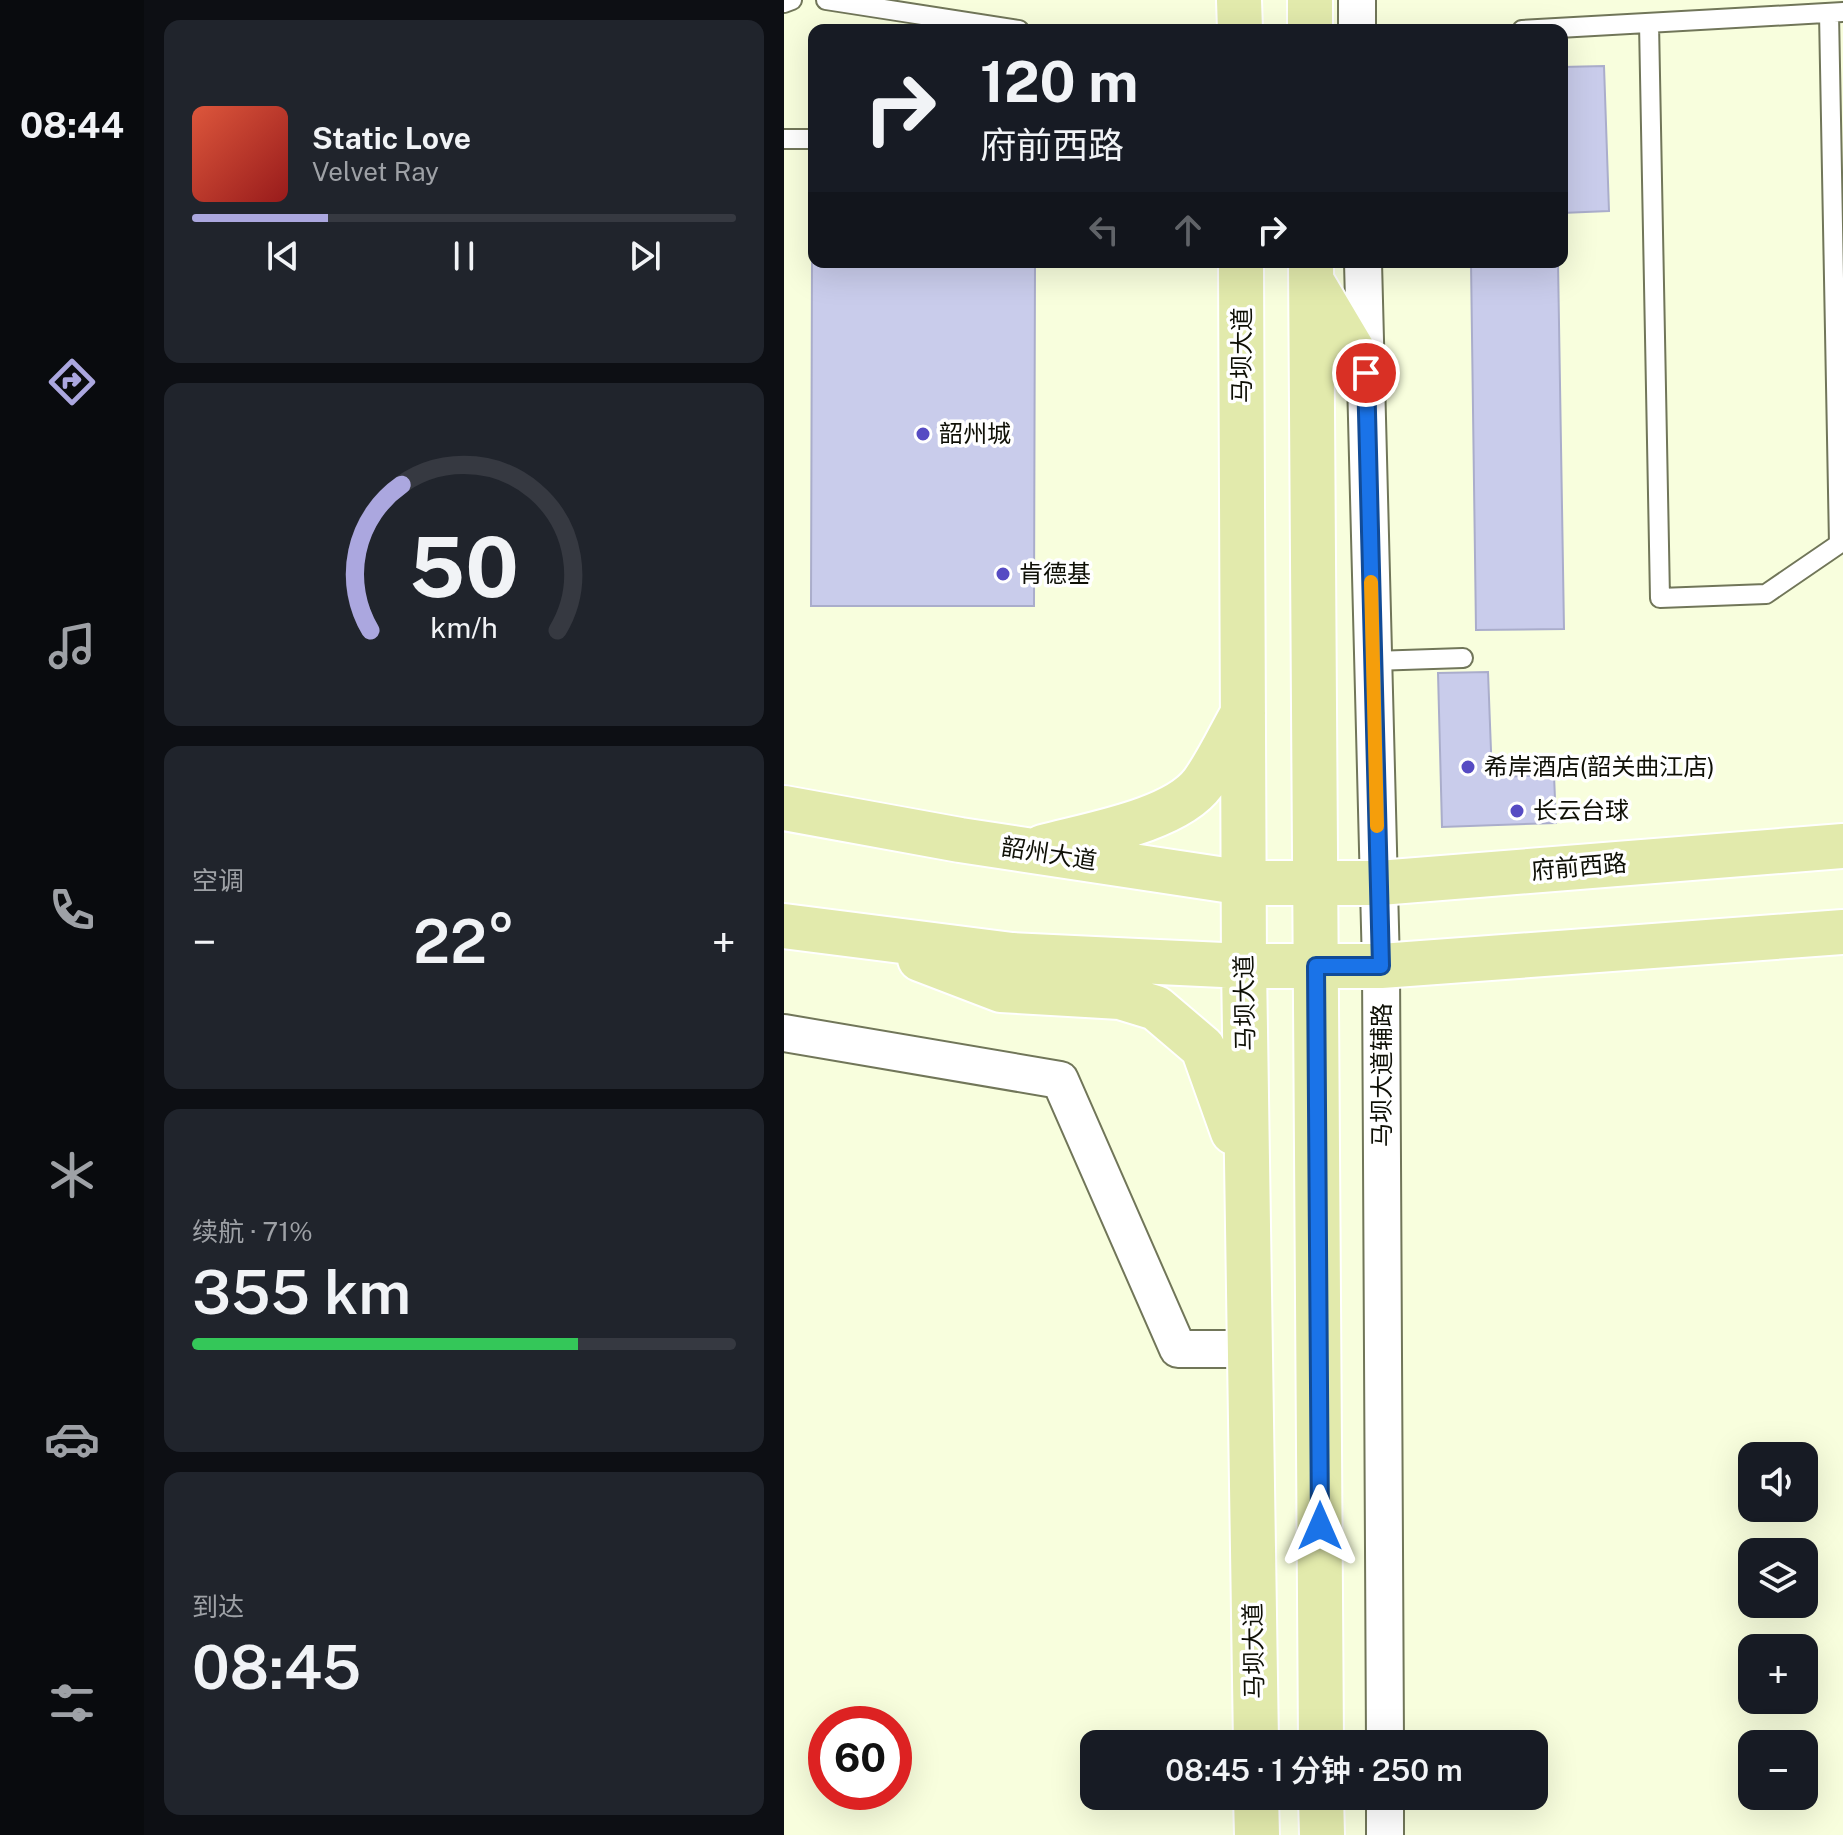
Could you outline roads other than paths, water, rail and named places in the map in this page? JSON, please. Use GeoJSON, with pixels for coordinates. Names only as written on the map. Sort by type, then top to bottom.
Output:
{"type":"FeatureCollection","features":[{"type":"Feature","properties":{"kind":"main road"},"geometry":{"type":"LineString","coordinates":[[1239,0],[1240,24]]}},
{"type":"Feature","properties":{"kind":"main road"},"geometry":{"type":"LineString","coordinates":[[1310,0],[1310,24]]}},
{"type":"Feature","properties":{"kind":"main road","name":"马坝大道"},"geometry":{"type":"LineString","coordinates":[[1241,268],[1244,966],[1256,1730]]}},
{"type":"Feature","properties":{"kind":"main road"},"geometry":{"type":"LineString","coordinates":[[1311,271],[1366,373]]}},
{"type":"Feature","properties":{"kind":"main road"},"geometry":{"type":"LineString","coordinates":[[1311,271],[1321,1730]]}},
{"type":"Feature","properties":{"kind":"main road"},"geometry":{"type":"LineString","coordinates":[[1030,851],[1152,817],[1179,803],[1201,786],[1244,711]]}},
{"type":"Feature","properties":{"kind":"main road","name":"韶州大道"},"geometry":{"type":"LineString","coordinates":[[784,808],[1030,851],[1245,883],[1315,883]]}},
{"type":"Feature","properties":{"kind":"main road","name":"府前西路"},"geometry":{"type":"LineString","coordinates":[[1315,883],[1379,883],[1843,846]]}},
{"type":"Feature","properties":{"kind":"main road"},"geometry":{"type":"LineString","coordinates":[[784,926],[1012,955],[1244,966],[1381,966],[1843,932]]}},
{"type":"Feature","properties":{"kind":"main road"},"geometry":{"type":"LineString","coordinates":[[878,940],[959,976],[1001,990],[1120,997],[1156,1008],[1203,1048],[1248,1178]]}},
{"type":"Feature","properties":{"kind":"main road"},"geometry":{"type":"LineString","coordinates":[[1256,1810],[1257,1835]]}},
{"type":"Feature","properties":{"kind":"main road"},"geometry":{"type":"LineString","coordinates":[[1321,1810],[1322,1835]]}},
{"type":"Feature","properties":{"kind":"street"},"geometry":{"type":"LineString","coordinates":[[1357,0],[1357,24]]}},
{"type":"Feature","properties":{"kind":"street","name":"马坝大道辅路"},"geometry":{"type":"LineString","coordinates":[[1363,268],[1381,966],[1385,1730]]}},
{"type":"Feature","properties":{"kind":"street"},"geometry":{"type":"LineString","coordinates":[[784,1033],[1060,1080],[1178,1349],[1250,1349]]}},
{"type":"Feature","properties":{"kind":"street"},"geometry":{"type":"LineString","coordinates":[[1385,1810],[1385,1835]]}},
{"type":"Feature","properties":{"kind":"lane"},"geometry":{"type":"LineString","coordinates":[[784,3],[792,0]]}},
{"type":"Feature","properties":{"kind":"lane"},"geometry":{"type":"LineString","coordinates":[[826,0],[980,24]]}},
{"type":"Feature","properties":{"kind":"lane"},"geometry":{"type":"LineString","coordinates":[[1568,27],[1836,12],[1839,544],[1766,594],[1660,598],[1649,23]]}},
{"type":"Feature","properties":{"kind":"lane"},"geometry":{"type":"LineString","coordinates":[[784,139],[808,139]]}},
{"type":"Feature","properties":{"kind":"lane"},"geometry":{"type":"LineString","coordinates":[[1373,661],[1463,658]]}},
{"type":"Feature","properties":{"kind":"place","name":"韶州城"},"geometry":{"type":"Point","coordinates":[923,434]}},
{"type":"Feature","properties":{"kind":"place","name":"肯德基"},"geometry":{"type":"Point","coordinates":[1003,574]}},
{"type":"Feature","properties":{"kind":"place","name":"希岸酒店(韶关曲江店)"},"geometry":{"type":"Point","coordinates":[1468,767]}},
{"type":"Feature","properties":{"kind":"place","name":"长云台球"},"geometry":{"type":"Point","coordinates":[1517,811]}}]}
